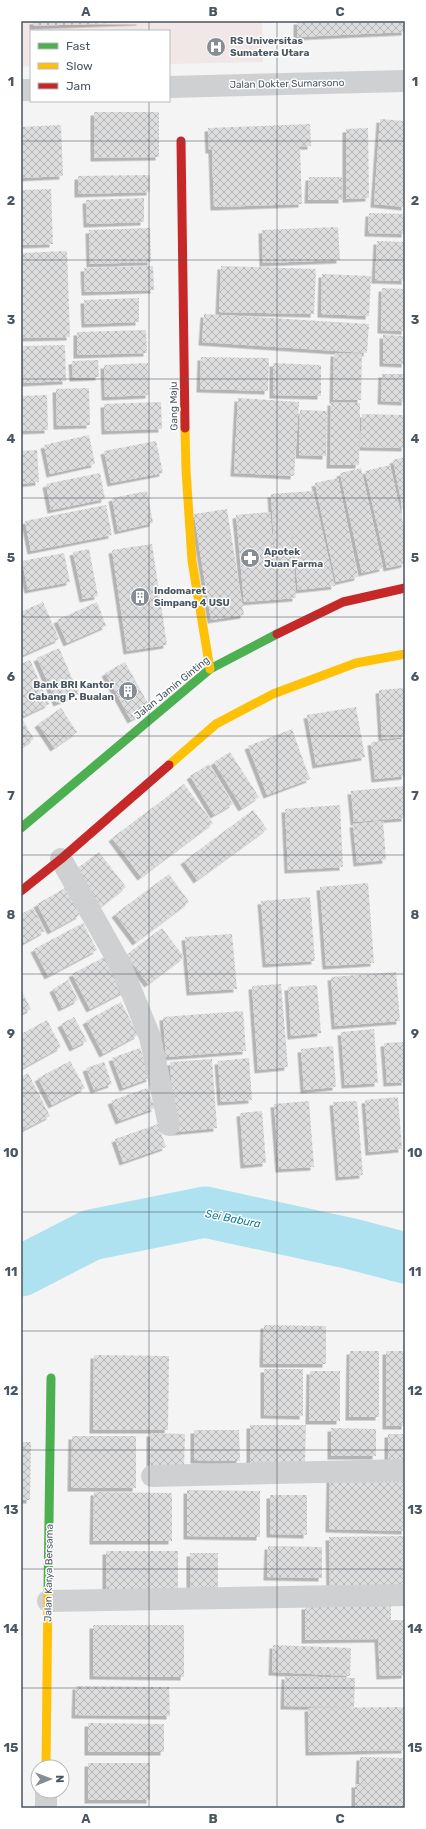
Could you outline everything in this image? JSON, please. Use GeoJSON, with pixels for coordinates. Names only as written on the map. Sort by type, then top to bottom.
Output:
{"type":"FeatureCollection","features":[{"type":"Feature","properties":{"kind":"main road","name":"Gang Maju"},"geometry":{"type":"LineString","coordinates":[[181,141],[187,478],[192,561],[210,669]]}},
{"type":"Feature","properties":{"kind":"main road","name":"Jalan Jamin Ginting"},"geometry":{"type":"LineString","coordinates":[[21,828],[210,669],[262,641],[343,602],[405,588]]}},
{"type":"Feature","properties":{"kind":"main road"},"geometry":{"type":"LineString","coordinates":[[21,891],[61,859],[216,724],[273,694],[356,663],[405,654]]}},
{"type":"Feature","properties":{"kind":"main road","name":"Jalan Karya Bersama"},"geometry":{"type":"LineString","coordinates":[[46,1759],[51,1378]]}},
{"type":"Feature","properties":{"kind":"street","name":"Jalan Dokter Sumarsono"},"geometry":{"type":"LineString","coordinates":[[170,87],[405,81]]}},
{"type":"Feature","properties":{"kind":"street"},"geometry":{"type":"LineString","coordinates":[[61,859],[121,966],[150,1037],[169,1125]]}},
{"type":"Feature","properties":{"kind":"street"},"geometry":{"type":"LineString","coordinates":[[152,1476],[405,1470]]}},
{"type":"Feature","properties":{"kind":"street"},"geometry":{"type":"LineString","coordinates":[[48,1600],[405,1595]]}},
{"type":"Feature","properties":{"kind":"shaded area","name":"RS Universitas Sumatera Utara"},"geometry":{"type":"Polygon","coordinates":[[[21,21],[262,21],[263,62],[170,64],[170,30],[30,30],[30,66],[21,67],[21,21]]]}},
{"type":"Feature","properties":{"kind":"building"},"geometry":{"type":"Polygon","coordinates":[[[33,21],[140,21],[140,22],[33,26],[33,21]]]}},
{"type":"Feature","properties":{"kind":"building"},"geometry":{"type":"Polygon","coordinates":[[[297,21],[405,21],[405,32],[297,37],[297,21]]]}},
{"type":"Feature","properties":{"kind":"building"},"geometry":{"type":"Polygon","coordinates":[[[94,112],[159,112],[159,157],[94,158],[94,112]]]}},
{"type":"Feature","properties":{"kind":"building"},"geometry":{"type":"Polygon","coordinates":[[[380,119],[405,121],[405,207],[374,204],[380,119]]]}},
{"type":"Feature","properties":{"kind":"building"},"geometry":{"type":"Polygon","coordinates":[[[310,124],[311,146],[251,148],[300,147],[302,204],[214,207],[212,150],[209,150],[208,128],[310,124]]]}},
{"type":"Feature","properties":{"kind":"building"},"geometry":{"type":"Polygon","coordinates":[[[61,125],[63,176],[21,178],[21,127],[61,125]]]}},
{"type":"Feature","properties":{"kind":"building"},"geometry":{"type":"Polygon","coordinates":[[[368,128],[369,198],[346,199],[346,129],[368,128]]]}},
{"type":"Feature","properties":{"kind":"building"},"geometry":{"type":"Polygon","coordinates":[[[150,175],[150,192],[78,194],[78,176],[150,175]]]}},
{"type":"Feature","properties":{"kind":"building"},"geometry":{"type":"Polygon","coordinates":[[[309,177],[342,177],[342,200],[308,200],[309,177]]]}},
{"type":"Feature","properties":{"kind":"building"},"geometry":{"type":"Polygon","coordinates":[[[51,189],[53,244],[21,245],[21,190],[51,189]]]}},
{"type":"Feature","properties":{"kind":"building"},"geometry":{"type":"Polygon","coordinates":[[[144,198],[144,222],[87,224],[86,200],[144,198]]]}},
{"type":"Feature","properties":{"kind":"building"},"geometry":{"type":"Polygon","coordinates":[[[369,213],[405,214],[405,234],[368,233],[369,213]]]}},
{"type":"Feature","properties":{"kind":"building"},"geometry":{"type":"Polygon","coordinates":[[[338,227],[340,260],[263,263],[262,230],[338,227]]]}},
{"type":"Feature","properties":{"kind":"building"},"geometry":{"type":"Polygon","coordinates":[[[150,228],[151,262],[90,264],[89,230],[150,228]]]}},
{"type":"Feature","properties":{"kind":"building"},"geometry":{"type":"Polygon","coordinates":[[[377,241],[405,242],[405,281],[375,280],[377,241]]]}},
{"type":"Feature","properties":{"kind":"building"},"geometry":{"type":"Polygon","coordinates":[[[67,251],[70,337],[22,338],[21,253],[67,251]]]}},
{"type":"Feature","properties":{"kind":"building"},"geometry":{"type":"Polygon","coordinates":[[[153,266],[154,290],[85,292],[84,268],[153,266]]]}},
{"type":"Feature","properties":{"kind":"building"},"geometry":{"type":"Polygon","coordinates":[[[221,266],[316,269],[314,314],[219,312],[221,266]]]}},
{"type":"Feature","properties":{"kind":"building"},"geometry":{"type":"Polygon","coordinates":[[[322,274],[371,276],[369,316],[321,314],[322,274]]]}},
{"type":"Feature","properties":{"kind":"building"},"geometry":{"type":"Polygon","coordinates":[[[382,288],[405,289],[405,331],[381,330],[382,288]]]}},
{"type":"Feature","properties":{"kind":"building"},"geometry":{"type":"Polygon","coordinates":[[[139,298],[139,322],[85,324],[84,300],[139,298]]]}},
{"type":"Feature","properties":{"kind":"building"},"geometry":{"type":"Polygon","coordinates":[[[204,314],[369,324],[367,353],[202,342],[204,314]]]}},
{"type":"Feature","properties":{"kind":"building"},"geometry":{"type":"Polygon","coordinates":[[[146,330],[147,353],[77,355],[77,332],[146,330]]]}},
{"type":"Feature","properties":{"kind":"building"},"geometry":{"type":"Polygon","coordinates":[[[383,335],[405,336],[405,364],[383,363],[383,335]]]}},
{"type":"Feature","properties":{"kind":"building"},"geometry":{"type":"Polygon","coordinates":[[[65,345],[66,381],[24,383],[23,346],[65,345]]]}},
{"type":"Feature","properties":{"kind":"building"},"geometry":{"type":"Polygon","coordinates":[[[334,353],[362,354],[361,400],[333,400],[334,353]]]}},
{"type":"Feature","properties":{"kind":"building"},"geometry":{"type":"Polygon","coordinates":[[[201,357],[269,358],[268,391],[200,389],[201,357]]]}},
{"type":"Feature","properties":{"kind":"building"},"geometry":{"type":"Polygon","coordinates":[[[98,360],[99,377],[73,378],[72,361],[98,360]]]}},
{"type":"Feature","properties":{"kind":"building"},"geometry":{"type":"Polygon","coordinates":[[[148,363],[149,395],[105,397],[104,365],[148,363]]]}},
{"type":"Feature","properties":{"kind":"building"},"geometry":{"type":"Polygon","coordinates":[[[273,363],[321,365],[321,396],[273,395],[273,363]]]}},
{"type":"Feature","properties":{"kind":"building"},"geometry":{"type":"Polygon","coordinates":[[[382,374],[405,374],[405,402],[381,401],[382,374]]]}},
{"type":"Feature","properties":{"kind":"building"},"geometry":{"type":"Polygon","coordinates":[[[89,388],[90,425],[57,426],[56,389],[89,388]]]}},
{"type":"Feature","properties":{"kind":"building"},"geometry":{"type":"Polygon","coordinates":[[[47,395],[48,430],[21,431],[21,396],[47,395]]]}},
{"type":"Feature","properties":{"kind":"building"},"geometry":{"type":"Polygon","coordinates":[[[238,398],[299,402],[294,476],[234,473],[238,398]]]}},
{"type":"Feature","properties":{"kind":"building"},"geometry":{"type":"Polygon","coordinates":[[[161,402],[162,429],[105,431],[104,404],[161,402]]]}},
{"type":"Feature","properties":{"kind":"building"},"geometry":{"type":"Polygon","coordinates":[[[331,402],[360,403],[359,465],[330,465],[331,402]]]}},
{"type":"Feature","properties":{"kind":"building"},"geometry":{"type":"Polygon","coordinates":[[[300,410],[327,411],[326,456],[299,455],[300,410]]]}},
{"type":"Feature","properties":{"kind":"building"},"geometry":{"type":"Polygon","coordinates":[[[362,414],[405,415],[405,448],[360,447],[362,414]]]}},
{"type":"Feature","properties":{"kind":"building"},"geometry":{"type":"Polygon","coordinates":[[[89,435],[95,464],[50,474],[44,445],[89,435]]]}},
{"type":"Feature","properties":{"kind":"building"},"geometry":{"type":"Polygon","coordinates":[[[156,441],[163,473],[111,483],[104,451],[156,441]]]}},
{"type":"Feature","properties":{"kind":"building"},"geometry":{"type":"Polygon","coordinates":[[[37,450],[39,482],[21,484],[21,451],[37,450]]]}},
{"type":"Feature","properties":{"kind":"building"},"geometry":{"type":"Polygon","coordinates":[[[405,457],[405,515],[404,515],[393,460],[405,457]]]}},
{"type":"Feature","properties":{"kind":"building"},"geometry":{"type":"Polygon","coordinates":[[[390,465],[405,532],[405,564],[387,568],[365,471],[390,465]]]}},
{"type":"Feature","properties":{"kind":"building"},"geometry":{"type":"Polygon","coordinates":[[[361,468],[383,568],[362,573],[340,473],[361,468]]]}},
{"type":"Feature","properties":{"kind":"building"},"geometry":{"type":"Polygon","coordinates":[[[100,473],[105,499],[51,510],[46,484],[100,473]]]}},
{"type":"Feature","properties":{"kind":"building"},"geometry":{"type":"Polygon","coordinates":[[[338,478],[358,577],[336,582],[315,483],[338,478]]]}},
{"type":"Feature","properties":{"kind":"building"},"geometry":{"type":"Polygon","coordinates":[[[147,491],[153,523],[118,531],[112,498],[147,491]]]}},
{"type":"Feature","properties":{"kind":"building"},"geometry":{"type":"Polygon","coordinates":[[[313,491],[335,586],[298,590],[290,507],[296,598],[244,602],[236,515],[270,512],[276,575],[271,494],[313,491]]]}},
{"type":"Feature","properties":{"kind":"building"},"geometry":{"type":"Polygon","coordinates":[[[106,505],[112,535],[31,551],[25,521],[106,505]]]}},
{"type":"Feature","properties":{"kind":"building"},"geometry":{"type":"Polygon","coordinates":[[[227,509],[244,615],[211,620],[194,514],[227,509]]]}},
{"type":"Feature","properties":{"kind":"building","name":"Indomaret Simpang 4 USU"},"geometry":{"type":"Polygon","coordinates":[[[152,544],[167,645],[127,651],[112,550],[152,544]]]}},
{"type":"Feature","properties":{"kind":"building"},"geometry":{"type":"Polygon","coordinates":[[[89,549],[98,596],[83,599],[73,552],[89,549]]]}},
{"type":"Feature","properties":{"kind":"building"},"geometry":{"type":"Polygon","coordinates":[[[64,553],[70,582],[28,590],[22,561],[64,553]]]}},
{"type":"Feature","properties":{"kind":"building"},"geometry":{"type":"Polygon","coordinates":[[[43,602],[59,639],[21,656],[21,612],[43,602]]]}},
{"type":"Feature","properties":{"kind":"building"},"geometry":{"type":"Polygon","coordinates":[[[97,602],[106,626],[67,643],[57,620],[97,602]]]}},
{"type":"Feature","properties":{"kind":"building"},"geometry":{"type":"Polygon","coordinates":[[[59,648],[79,694],[57,703],[37,658],[59,648]]]}},
{"type":"Feature","properties":{"kind":"building"},"geometry":{"type":"Polygon","coordinates":[[[30,660],[49,704],[24,716],[21,710],[21,664],[30,660]]]}},
{"type":"Feature","properties":{"kind":"building","name":"Bank BRI Kantor Cabang P. Bualan"},"geometry":{"type":"Polygon","coordinates":[[[125,662],[151,709],[131,720],[105,673],[125,662]]]}},
{"type":"Feature","properties":{"kind":"building"},"geometry":{"type":"Polygon","coordinates":[[[405,688],[405,737],[382,739],[379,690],[405,688]]]}},
{"type":"Feature","properties":{"kind":"building"},"geometry":{"type":"Polygon","coordinates":[[[356,707],[365,757],[316,765],[307,715],[356,707]]]}},
{"type":"Feature","properties":{"kind":"building"},"geometry":{"type":"Polygon","coordinates":[[[61,708],[77,732],[54,748],[38,724],[61,708]]]}},
{"type":"Feature","properties":{"kind":"building"},"geometry":{"type":"Polygon","coordinates":[[[21,717],[34,739],[21,748],[21,717]]]}},
{"type":"Feature","properties":{"kind":"building"},"geometry":{"type":"Polygon","coordinates":[[[292,729],[310,779],[267,795],[248,746],[292,729]]]}},
{"type":"Feature","properties":{"kind":"building"},"geometry":{"type":"Polygon","coordinates":[[[405,739],[405,776],[375,779],[371,742],[405,739]]]}},
{"type":"Feature","properties":{"kind":"building"},"geometry":{"type":"Polygon","coordinates":[[[230,752],[259,797],[242,808],[214,762],[230,752]]]}},
{"type":"Feature","properties":{"kind":"building"},"geometry":{"type":"Polygon","coordinates":[[[209,764],[233,804],[214,815],[190,776],[209,764]]]}},
{"type":"Feature","properties":{"kind":"building"},"geometry":{"type":"Polygon","coordinates":[[[184,784],[213,823],[141,877],[112,838],[184,784]]]}},
{"type":"Feature","properties":{"kind":"building"},"geometry":{"type":"Polygon","coordinates":[[[405,786],[405,818],[354,822],[351,791],[405,786]]]}},
{"type":"Feature","properties":{"kind":"building"},"geometry":{"type":"Polygon","coordinates":[[[340,805],[343,867],[288,870],[285,809],[340,805]]]}},
{"type":"Feature","properties":{"kind":"building"},"geometry":{"type":"Polygon","coordinates":[[[253,810],[267,829],[197,880],[184,861],[253,810]]]}},
{"type":"Feature","properties":{"kind":"building"},"geometry":{"type":"Polygon","coordinates":[[[383,821],[386,860],[357,863],[353,824],[383,821]]]}},
{"type":"Feature","properties":{"kind":"building"},"geometry":{"type":"Polygon","coordinates":[[[99,852],[126,887],[99,908],[72,872],[99,852]]]}},
{"type":"Feature","properties":{"kind":"building"},"geometry":{"type":"Polygon","coordinates":[[[169,874],[189,902],[136,942],[115,914],[169,874]]]}},
{"type":"Feature","properties":{"kind":"building"},"geometry":{"type":"Polygon","coordinates":[[[368,883],[374,963],[326,966],[320,887],[368,883]]]}},
{"type":"Feature","properties":{"kind":"building"},"geometry":{"type":"Polygon","coordinates":[[[65,888],[80,915],[51,931],[37,904],[65,888]]]}},
{"type":"Feature","properties":{"kind":"building"},"geometry":{"type":"Polygon","coordinates":[[[310,897],[315,961],[266,964],[261,901],[310,897]]]}},
{"type":"Feature","properties":{"kind":"building"},"geometry":{"type":"Polygon","coordinates":[[[33,908],[45,931],[24,943],[21,937],[21,914],[33,908]]]}},
{"type":"Feature","properties":{"kind":"building"},"geometry":{"type":"Polygon","coordinates":[[[83,923],[97,950],[48,976],[34,949],[83,923]]]}},
{"type":"Feature","properties":{"kind":"building"},"geometry":{"type":"Polygon","coordinates":[[[162,928],[184,957],[148,984],[126,955],[162,928]]]}},
{"type":"Feature","properties":{"kind":"building"},"geometry":{"type":"Polygon","coordinates":[[[232,934],[237,989],[190,992],[185,937],[232,934]]]}},
{"type":"Feature","properties":{"kind":"building"},"geometry":{"type":"Polygon","coordinates":[[[106,956],[125,991],[90,1009],[72,974],[106,956]]]}},
{"type":"Feature","properties":{"kind":"building"},"geometry":{"type":"Polygon","coordinates":[[[396,972],[400,1021],[335,1026],[331,977],[396,972]]]}},
{"type":"Feature","properties":{"kind":"building"},"geometry":{"type":"Polygon","coordinates":[[[68,980],[78,1000],[62,1008],[53,989],[68,980]]]}},
{"type":"Feature","properties":{"kind":"building"},"geometry":{"type":"Polygon","coordinates":[[[281,984],[288,1067],[258,1070],[252,986],[281,984]]]}},
{"type":"Feature","properties":{"kind":"building"},"geometry":{"type":"Polygon","coordinates":[[[317,985],[321,1033],[291,1036],[288,987],[317,985]]]}},
{"type":"Feature","properties":{"kind":"building"},"geometry":{"type":"Polygon","coordinates":[[[21,990],[31,1009],[21,1014],[21,990]]]}},
{"type":"Feature","properties":{"kind":"building"},"geometry":{"type":"Polygon","coordinates":[[[121,1002],[138,1035],[103,1054],[86,1021],[121,1002]]]}},
{"type":"Feature","properties":{"kind":"building"},"geometry":{"type":"Polygon","coordinates":[[[243,1011],[246,1051],[166,1057],[163,1017],[243,1011]]]}},
{"type":"Feature","properties":{"kind":"building"},"geometry":{"type":"Polygon","coordinates":[[[74,1017],[87,1041],[73,1048],[61,1024],[74,1017]]]}},
{"type":"Feature","properties":{"kind":"building"},"geometry":{"type":"Polygon","coordinates":[[[47,1020],[61,1047],[21,1069],[21,1034],[47,1020]]]}},
{"type":"Feature","properties":{"kind":"building"},"geometry":{"type":"Polygon","coordinates":[[[374,1029],[378,1083],[345,1085],[341,1032],[374,1029]]]}},
{"type":"Feature","properties":{"kind":"building"},"geometry":{"type":"Polygon","coordinates":[[[405,1042],[405,1082],[387,1083],[384,1043],[405,1042]]]}},
{"type":"Feature","properties":{"kind":"building"},"geometry":{"type":"Polygon","coordinates":[[[333,1046],[336,1087],[304,1090],[301,1049],[333,1046]]]}},
{"type":"Feature","properties":{"kind":"building"},"geometry":{"type":"Polygon","coordinates":[[[140,1048],[150,1078],[123,1088],[112,1058],[140,1048]]]}},
{"type":"Feature","properties":{"kind":"building"},"geometry":{"type":"Polygon","coordinates":[[[249,1058],[252,1100],[221,1102],[218,1061],[249,1058]]]}},
{"type":"Feature","properties":{"kind":"building"},"geometry":{"type":"Polygon","coordinates":[[[212,1059],[217,1128],[175,1132],[170,1062],[212,1059]]]}},
{"type":"Feature","properties":{"kind":"building"},"geometry":{"type":"Polygon","coordinates":[[[70,1061],[85,1088],[52,1105],[38,1078],[70,1061]]]}},
{"type":"Feature","properties":{"kind":"building"},"geometry":{"type":"Polygon","coordinates":[[[104,1062],[112,1084],[94,1090],[86,1068],[104,1062]]]}},
{"type":"Feature","properties":{"kind":"building"},"geometry":{"type":"Polygon","coordinates":[[[28,1073],[50,1116],[21,1131],[21,1077],[28,1073]]]}},
{"type":"Feature","properties":{"kind":"building"},"geometry":{"type":"Polygon","coordinates":[[[147,1088],[155,1108],[119,1121],[111,1101],[147,1088]]]}},
{"type":"Feature","properties":{"kind":"building"},"geometry":{"type":"Polygon","coordinates":[[[398,1097],[402,1149],[369,1152],[365,1100],[398,1097]]]}},
{"type":"Feature","properties":{"kind":"building"},"geometry":{"type":"Polygon","coordinates":[[[309,1101],[314,1167],[279,1169],[274,1104],[309,1101]]]}},
{"type":"Feature","properties":{"kind":"building"},"geometry":{"type":"Polygon","coordinates":[[[357,1101],[363,1175],[339,1177],[333,1102],[357,1101]]]}},
{"type":"Feature","properties":{"kind":"building"},"geometry":{"type":"Polygon","coordinates":[[[262,1111],[266,1163],[244,1165],[240,1113],[262,1111]]]}},
{"type":"Feature","properties":{"kind":"building"},"geometry":{"type":"Polygon","coordinates":[[[158,1124],[166,1147],[123,1162],[115,1139],[158,1124]]]}},
{"type":"Feature","properties":{"kind":"building"},"geometry":{"type":"Polygon","coordinates":[[[264,1325],[326,1326],[326,1364],[263,1364],[264,1325]]]}},
{"type":"Feature","properties":{"kind":"building"},"geometry":{"type":"Polygon","coordinates":[[[350,1351],[379,1351],[379,1417],[349,1417],[350,1351]]]}},
{"type":"Feature","properties":{"kind":"building"},"geometry":{"type":"Polygon","coordinates":[[[386,1351],[405,1351],[405,1426],[386,1426],[386,1351]]]}},
{"type":"Feature","properties":{"kind":"building"},"geometry":{"type":"Polygon","coordinates":[[[94,1355],[169,1356],[168,1430],[93,1430],[94,1355]]]}},
{"type":"Feature","properties":{"kind":"building"},"geometry":{"type":"Polygon","coordinates":[[[264,1369],[303,1369],[303,1416],[264,1415],[264,1369]]]}},
{"type":"Feature","properties":{"kind":"building"},"geometry":{"type":"Polygon","coordinates":[[[310,1371],[340,1371],[340,1421],[309,1421],[310,1371]]]}},
{"type":"Feature","properties":{"kind":"building"},"geometry":{"type":"Polygon","coordinates":[[[250,1425],[306,1425],[305,1463],[250,1463],[250,1425]]]}},
{"type":"Feature","properties":{"kind":"building"},"geometry":{"type":"Polygon","coordinates":[[[331,1428],[376,1429],[376,1456],[331,1456],[331,1428]]]}},
{"type":"Feature","properties":{"kind":"building"},"geometry":{"type":"Polygon","coordinates":[[[194,1430],[239,1430],[240,1461],[194,1460],[194,1430]]]}},
{"type":"Feature","properties":{"kind":"building"},"geometry":{"type":"Polygon","coordinates":[[[150,1433],[185,1434],[184,1469],[150,1468],[150,1433]]]}},
{"type":"Feature","properties":{"kind":"building"},"geometry":{"type":"Polygon","coordinates":[[[388,1434],[405,1434],[405,1460],[388,1460],[388,1434]]]}},
{"type":"Feature","properties":{"kind":"building"},"geometry":{"type":"Polygon","coordinates":[[[72,1436],[136,1436],[136,1488],[71,1488],[72,1436]]]}},
{"type":"Feature","properties":{"kind":"building"},"geometry":{"type":"Polygon","coordinates":[[[21,1442],[31,1442],[30,1500],[21,1500],[21,1442]]]}},
{"type":"Feature","properties":{"kind":"building"},"geometry":{"type":"Polygon","coordinates":[[[330,1478],[405,1480],[405,1531],[329,1529],[330,1478]]]}},
{"type":"Feature","properties":{"kind":"building"},"geometry":{"type":"Polygon","coordinates":[[[187,1490],[260,1491],[260,1537],[187,1536],[187,1490]]]}},
{"type":"Feature","properties":{"kind":"building"},"geometry":{"type":"Polygon","coordinates":[[[94,1492],[172,1493],[172,1541],[93,1541],[94,1492]]]}},
{"type":"Feature","properties":{"kind":"building"},"geometry":{"type":"Polygon","coordinates":[[[270,1495],[307,1495],[307,1535],[270,1534],[270,1495]]]}},
{"type":"Feature","properties":{"kind":"building"},"geometry":{"type":"Polygon","coordinates":[[[405,1536],[405,1590],[330,1591],[329,1537],[405,1536]]]}},
{"type":"Feature","properties":{"kind":"building"},"geometry":{"type":"Polygon","coordinates":[[[268,1546],[322,1547],[322,1578],[267,1577],[268,1546]]]}},
{"type":"Feature","properties":{"kind":"building"},"geometry":{"type":"Polygon","coordinates":[[[106,1551],[178,1551],[178,1589],[106,1589],[106,1551]]]}},
{"type":"Feature","properties":{"kind":"building"},"geometry":{"type":"Polygon","coordinates":[[[190,1553],[218,1553],[218,1588],[190,1588],[190,1553]]]}},
{"type":"Feature","properties":{"kind":"building"},"geometry":{"type":"Polygon","coordinates":[[[391,1605],[391,1620],[405,1620],[405,1675],[380,1676],[378,1639],[305,1640],[305,1606],[391,1605]]]}},
{"type":"Feature","properties":{"kind":"building"},"geometry":{"type":"Polygon","coordinates":[[[93,1625],[184,1625],[184,1677],[93,1676],[93,1625]]]}},
{"type":"Feature","properties":{"kind":"building"},"geometry":{"type":"Polygon","coordinates":[[[273,1645],[351,1648],[350,1676],[272,1672],[273,1645]]]}},
{"type":"Feature","properties":{"kind":"building"},"geometry":{"type":"Polygon","coordinates":[[[285,1676],[355,1678],[354,1707],[284,1706],[285,1676]]]}},
{"type":"Feature","properties":{"kind":"building"},"geometry":{"type":"Polygon","coordinates":[[[76,1686],[169,1687],[170,1716],[75,1715],[76,1686]]]}},
{"type":"Feature","properties":{"kind":"building"},"geometry":{"type":"Polygon","coordinates":[[[405,1707],[405,1750],[309,1752],[308,1708],[405,1707]]]}},
{"type":"Feature","properties":{"kind":"building"},"geometry":{"type":"Polygon","coordinates":[[[88,1723],[164,1724],[164,1752],[88,1752],[88,1723]]]}},
{"type":"Feature","properties":{"kind":"building"},"geometry":{"type":"Polygon","coordinates":[[[360,1757],[405,1758],[405,1808],[355,1808],[355,1784],[391,1785],[359,1783],[360,1757]]]}},
{"type":"Feature","properties":{"kind":"building"},"geometry":{"type":"Polygon","coordinates":[[[88,1763],[150,1763],[150,1800],[88,1800],[88,1763]]]}},
{"type":"Feature","properties":{"kind":"waterway","name":"Sei Babura"},"geometry":{"type":"LineString","coordinates":[[21,1271],[91,1235],[205,1212],[352,1244],[405,1258]]}},
{"type":"Feature","properties":{"kind":"traffic: fast"},"geometry":{"type":"LineString","coordinates":[[21,828],[210,669],[277,634]]}},
{"type":"Feature","properties":{"kind":"traffic: fast"},"geometry":{"type":"LineString","coordinates":[[48,1591],[51,1378]]}},
{"type":"Feature","properties":{"kind":"traffic: slow"},"geometry":{"type":"LineString","coordinates":[[185,428],[186,470],[192,561],[210,669]]}},
{"type":"Feature","properties":{"kind":"traffic: slow"},"geometry":{"type":"LineString","coordinates":[[169,765],[216,724],[273,694],[356,663],[405,654]]}},
{"type":"Feature","properties":{"kind":"traffic: slow"},"geometry":{"type":"LineString","coordinates":[[46,1759],[48,1591]]}},
{"type":"Feature","properties":{"kind":"traffic: jam"},"geometry":{"type":"LineString","coordinates":[[181,141],[185,428]]}},
{"type":"Feature","properties":{"kind":"traffic: jam"},"geometry":{"type":"LineString","coordinates":[[277,634],[343,602],[405,588]]}},
{"type":"Feature","properties":{"kind":"traffic: jam"},"geometry":{"type":"LineString","coordinates":[[21,891],[61,859],[169,765]]}},
{"type":"Feature","properties":{"kind":"place","name":"RS Universitas Sumatera Utara"},"geometry":{"type":"Point","coordinates":[216,47]}},
{"type":"Feature","properties":{"kind":"place","name":"Apotek Juan Farma"},"geometry":{"type":"Point","coordinates":[250,558]}},
{"type":"Feature","properties":{"kind":"place","name":"Indomaret Simpang 4 USU"},"geometry":{"type":"Point","coordinates":[140,597]}},
{"type":"Feature","properties":{"kind":"place","name":"Bank BRI Kantor Cabang P. Bualan"},"geometry":{"type":"Point","coordinates":[128,691]}}]}
